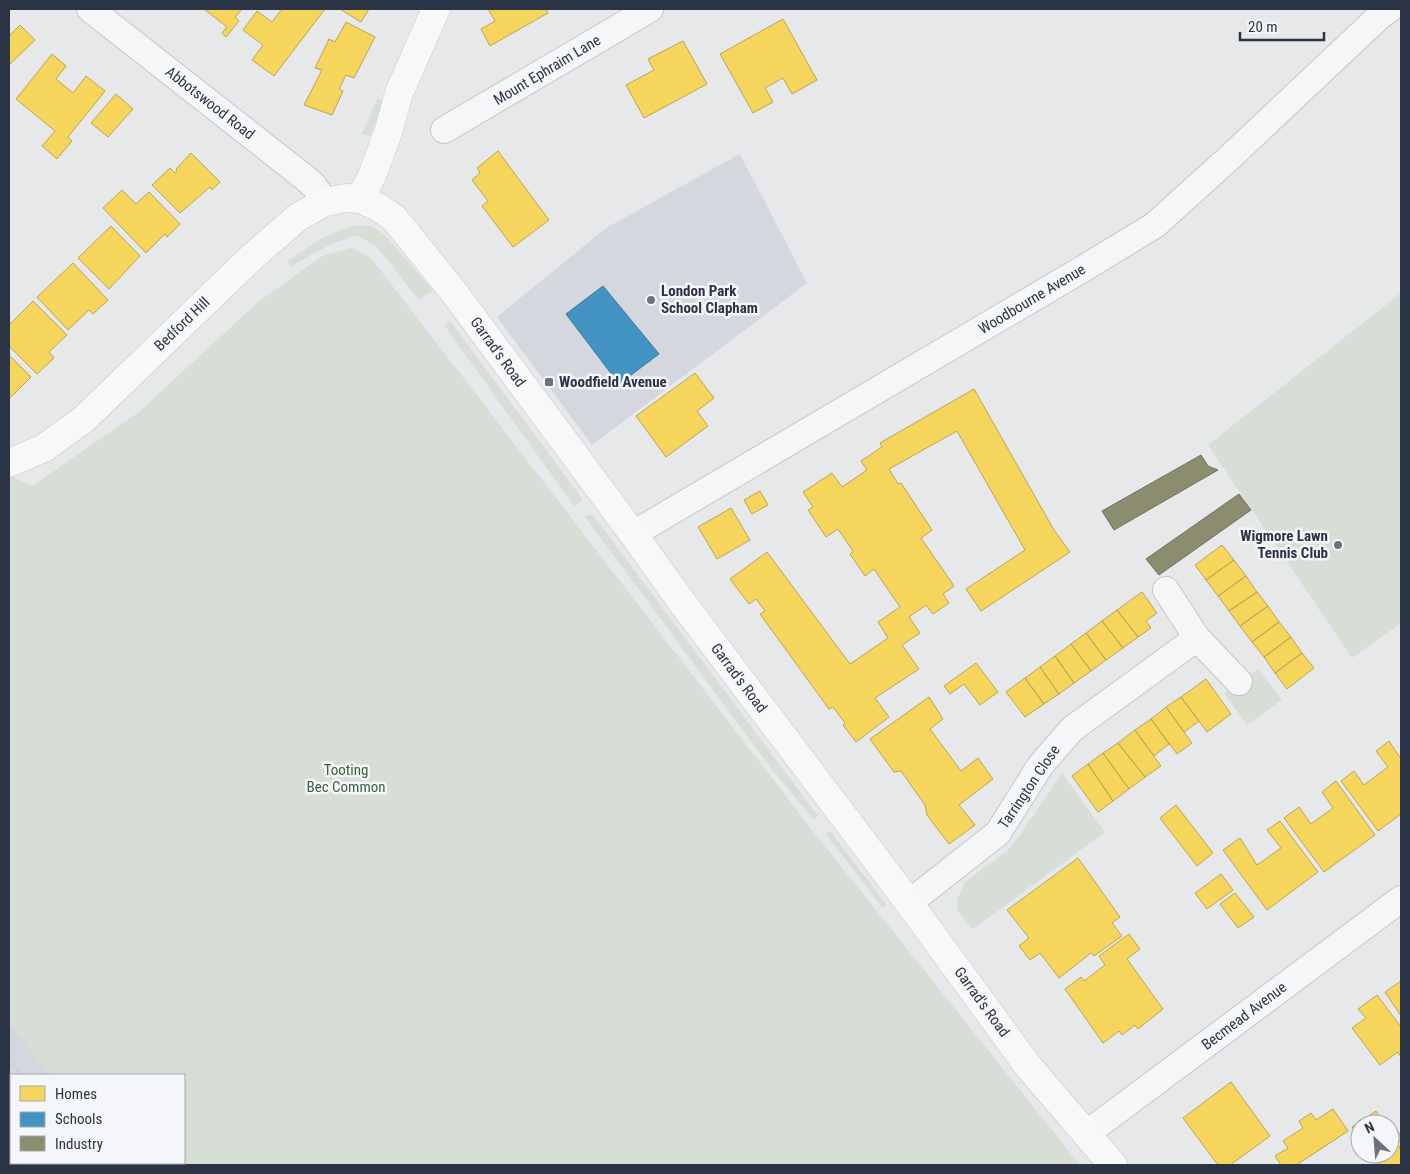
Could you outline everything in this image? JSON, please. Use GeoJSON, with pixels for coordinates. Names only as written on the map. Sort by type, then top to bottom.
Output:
{"type":"FeatureCollection","features":[{"type":"Feature","properties":{"kind":"main road"},"geometry":{"type":"LineString","coordinates":[[360,199],[371,178],[388,133],[399,94],[436,9]]}},
{"type":"Feature","properties":{"kind":"main road","name":"Bedford Hill"},"geometry":{"type":"LineString","coordinates":[[9,463],[44,448],[84,419],[252,257],[298,218],[325,202],[346,198],[360,199]]}},
{"type":"Feature","properties":{"kind":"main road","name":"Garrad's Road"},"geometry":{"type":"LineString","coordinates":[[360,199],[378,207],[394,218],[453,290],[681,601],[909,903],[1028,1066],[1113,1165]]}},
{"type":"Feature","properties":{"kind":"street","name":"Abbotswood Road"},"geometry":{"type":"LineString","coordinates":[[90,9],[304,177],[314,186],[325,202]]}},
{"type":"Feature","properties":{"kind":"street","name":"Mount Ephraim Lane"},"geometry":{"type":"LineString","coordinates":[[444,130],[650,9]]}},
{"type":"Feature","properties":{"kind":"street","name":"Woodbourne Avenue"},"geometry":{"type":"LineString","coordinates":[[633,534],[1155,225],[1228,159],[1380,15],[1390,9]]}},
{"type":"Feature","properties":{"kind":"street"},"geometry":{"type":"LineString","coordinates":[[1166,590],[1197,638],[1239,682]]}},
{"type":"Feature","properties":{"kind":"street","name":"Tarrington Close"},"geometry":{"type":"LineString","coordinates":[[909,903],[998,832],[1040,766],[1072,729],[1197,638]]}},
{"type":"Feature","properties":{"kind":"street","name":"Becmead Avenue"},"geometry":{"type":"LineString","coordinates":[[1086,1134],[1401,899]]}},
{"type":"Feature","properties":{"kind":"shaded area","name":"London Park School Clapham"},"geometry":{"type":"Polygon","coordinates":[[[740,154],[807,283],[592,445],[497,317],[606,228],[740,154]]]}},
{"type":"Feature","properties":{"kind":"shaded area"},"geometry":{"type":"Polygon","coordinates":[[[9,1021],[50,1074],[10,1074],[10,1164],[120,1165],[9,1165],[9,1021]]]}},
{"type":"Feature","properties":{"kind":"green space"},"geometry":{"type":"Polygon","coordinates":[[[377,99],[384,100],[370,136],[362,134],[377,99]]]}},
{"type":"Feature","properties":{"kind":"green space"},"geometry":{"type":"Polygon","coordinates":[[[352,226],[371,226],[385,235],[433,291],[419,300],[376,246],[357,235],[333,243],[291,266],[287,261],[326,236],[352,226]]]}},
{"type":"Feature","properties":{"kind":"green space","name":"Tooting Bec Common"},"geometry":{"type":"Polygon","coordinates":[[[353,248],[371,258],[812,830],[1080,1165],[119,1164],[185,1164],[185,1074],[49,1074],[9,1021],[9,475],[32,486],[139,412],[258,302],[324,255],[353,248]]]}},
{"type":"Feature","properties":{"kind":"green space","name":"Wigmore Lawn Tennis Club"},"geometry":{"type":"Polygon","coordinates":[[[1401,293],[1401,623],[1352,658],[1208,445],[1401,293]]]}},
{"type":"Feature","properties":{"kind":"green space"},"geometry":{"type":"Polygon","coordinates":[[[450,321],[583,500],[574,506],[444,325],[450,321]]]}},
{"type":"Feature","properties":{"kind":"green space"},"geometry":{"type":"Polygon","coordinates":[[[592,514],[818,816],[814,820],[774,772],[585,517],[592,514]]]}},
{"type":"Feature","properties":{"kind":"green space"},"geometry":{"type":"Polygon","coordinates":[[[1258,669],[1282,700],[1247,725],[1224,693],[1258,669]]]}},
{"type":"Feature","properties":{"kind":"green space"},"geometry":{"type":"Polygon","coordinates":[[[1062,773],[1105,832],[973,929],[958,912],[957,900],[965,882],[1007,851],[1062,773]]]}},
{"type":"Feature","properties":{"kind":"green space"},"geometry":{"type":"Polygon","coordinates":[[[830,831],[887,905],[882,907],[826,834],[830,831]]]}},
{"type":"Feature","properties":{"kind":"building: Homes"},"geometry":{"type":"Polygon","coordinates":[[[204,9],[242,9],[235,17],[239,21],[226,37],[222,33],[227,27],[204,9]]]}},
{"type":"Feature","properties":{"kind":"building: Homes"},"geometry":{"type":"Polygon","coordinates":[[[282,9],[325,9],[274,76],[252,60],[263,45],[243,30],[257,11],[272,22],[282,9]]]}},
{"type":"Feature","properties":{"kind":"building: Homes"},"geometry":{"type":"Polygon","coordinates":[[[340,9],[369,9],[361,22],[340,9]]]}},
{"type":"Feature","properties":{"kind":"building: Homes"},"geometry":{"type":"Polygon","coordinates":[[[488,9],[546,9],[548,13],[490,46],[481,29],[495,21],[488,9]]]}},
{"type":"Feature","properties":{"kind":"building: Homes"},"geometry":{"type":"Polygon","coordinates":[[[783,19],[817,80],[792,94],[783,78],[765,88],[773,102],[753,113],[720,54],[783,19]]]}},
{"type":"Feature","properties":{"kind":"building: Homes"},"geometry":{"type":"Polygon","coordinates":[[[346,22],[375,37],[354,78],[346,75],[339,89],[343,91],[332,115],[304,105],[322,70],[315,68],[329,39],[335,42],[346,22]]]}},
{"type":"Feature","properties":{"kind":"building: Homes"},"geometry":{"type":"Polygon","coordinates":[[[20,25],[35,40],[9,65],[9,36],[20,25]]]}},
{"type":"Feature","properties":{"kind":"building: Homes"},"geometry":{"type":"Polygon","coordinates":[[[683,41],[707,84],[644,118],[626,85],[654,70],[648,59],[683,41]]]}},
{"type":"Feature","properties":{"kind":"building: Homes"},"geometry":{"type":"Polygon","coordinates":[[[52,54],[66,66],[56,79],[73,93],[86,76],[105,91],[68,137],[72,141],[57,159],[42,146],[55,131],[16,99],[52,54]]]}},
{"type":"Feature","properties":{"kind":"building: Homes"},"geometry":{"type":"Polygon","coordinates":[[[116,94],[133,109],[108,137],[91,123],[116,94]]]}},
{"type":"Feature","properties":{"kind":"building: Homes"},"geometry":{"type":"Polygon","coordinates":[[[498,151],[549,220],[513,247],[482,206],[488,201],[472,180],[480,173],[477,168],[498,151]]]}},
{"type":"Feature","properties":{"kind":"building: Homes"},"geometry":{"type":"Polygon","coordinates":[[[191,153],[220,182],[212,190],[210,187],[180,213],[152,185],[170,168],[175,173],[176,169],[191,153]]]}},
{"type":"Feature","properties":{"kind":"building: Homes"},"geometry":{"type":"Polygon","coordinates":[[[122,190],[136,204],[149,192],[180,224],[167,237],[165,234],[146,253],[103,208],[122,190]]]}},
{"type":"Feature","properties":{"kind":"building: Homes"},"geometry":{"type":"Polygon","coordinates":[[[111,226],[140,256],[109,289],[78,258],[111,226]]]}},
{"type":"Feature","properties":{"kind":"building: Homes"},"geometry":{"type":"Polygon","coordinates":[[[73,263],[108,300],[93,314],[89,310],[68,330],[37,297],[73,263]]]}},
{"type":"Feature","properties":{"kind":"building: Homes"},"geometry":{"type":"Polygon","coordinates":[[[33,301],[67,335],[49,352],[54,358],[37,374],[9,346],[9,325],[33,301]]]}},
{"type":"Feature","properties":{"kind":"building: Homes"},"geometry":{"type":"Polygon","coordinates":[[[9,355],[31,377],[10,398],[9,398],[9,355]]]}},
{"type":"Feature","properties":{"kind":"building: Homes"},"geometry":{"type":"Polygon","coordinates":[[[695,373],[714,398],[697,411],[708,426],[666,457],[636,416],[695,373]]]}},
{"type":"Feature","properties":{"kind":"building: Homes"},"geometry":{"type":"Polygon","coordinates":[[[974,389],[1054,530],[1070,552],[981,611],[966,589],[1025,550],[957,431],[889,469],[898,484],[901,483],[932,530],[921,538],[954,586],[943,594],[949,603],[933,614],[926,605],[909,617],[920,633],[902,645],[919,669],[875,698],[889,717],[856,742],[843,725],[845,723],[833,707],[829,709],[760,614],[765,611],[756,599],[749,604],[730,579],[767,552],[850,664],[888,638],[878,622],[900,607],[874,569],[865,576],[850,554],[853,551],[838,529],[826,537],[808,510],[813,507],[803,492],[832,473],[842,487],[867,470],[861,461],[882,447],[880,443],[974,389]]]}},
{"type":"Feature","properties":{"kind":"building: Homes"},"geometry":{"type":"Polygon","coordinates":[[[760,491],[768,505],[752,514],[744,500],[760,491]]]}},
{"type":"Feature","properties":{"kind":"building: Homes"},"geometry":{"type":"Polygon","coordinates":[[[731,508],[750,540],[717,559],[698,527],[731,508]]]}},
{"type":"Feature","properties":{"kind":"building: Homes"},"geometry":{"type":"Polygon","coordinates":[[[1222,545],[1234,560],[1206,580],[1195,565],[1222,545]]]}},
{"type":"Feature","properties":{"kind":"building: Homes"},"geometry":{"type":"Polygon","coordinates":[[[1234,560],[1246,576],[1218,596],[1206,580],[1234,560]]]}},
{"type":"Feature","properties":{"kind":"building: Homes"},"geometry":{"type":"Polygon","coordinates":[[[1246,576],[1257,592],[1229,611],[1218,596],[1246,576]]]}},
{"type":"Feature","properties":{"kind":"building: Homes"},"geometry":{"type":"Polygon","coordinates":[[[1142,592],[1157,613],[1146,621],[1151,628],[1138,637],[1117,610],[1142,592]]]}},
{"type":"Feature","properties":{"kind":"building: Homes"},"geometry":{"type":"Polygon","coordinates":[[[1257,592],[1268,606],[1240,626],[1229,611],[1257,592]]]}},
{"type":"Feature","properties":{"kind":"building: Homes"},"geometry":{"type":"Polygon","coordinates":[[[1268,606],[1279,622],[1252,642],[1240,626],[1268,606]]]}},
{"type":"Feature","properties":{"kind":"building: Homes"},"geometry":{"type":"Polygon","coordinates":[[[1117,610],[1138,637],[1123,648],[1102,621],[1117,610]]]}},
{"type":"Feature","properties":{"kind":"building: Homes"},"geometry":{"type":"Polygon","coordinates":[[[1102,621],[1123,648],[1106,660],[1086,633],[1102,621]]]}},
{"type":"Feature","properties":{"kind":"building: Homes"},"geometry":{"type":"Polygon","coordinates":[[[1279,622],[1291,637],[1264,657],[1252,642],[1279,622]]]}},
{"type":"Feature","properties":{"kind":"building: Homes"},"geometry":{"type":"Polygon","coordinates":[[[1086,633],[1106,660],[1091,671],[1071,644],[1086,633]]]}},
{"type":"Feature","properties":{"kind":"building: Homes"},"geometry":{"type":"Polygon","coordinates":[[[1291,637],[1302,653],[1275,673],[1264,657],[1291,637]]]}},
{"type":"Feature","properties":{"kind":"building: Homes"},"geometry":{"type":"Polygon","coordinates":[[[1071,644],[1091,671],[1074,683],[1055,656],[1071,644]]]}},
{"type":"Feature","properties":{"kind":"building: Homes"},"geometry":{"type":"Polygon","coordinates":[[[1302,653],[1314,668],[1287,689],[1275,673],[1302,653]]]}},
{"type":"Feature","properties":{"kind":"building: Homes"},"geometry":{"type":"Polygon","coordinates":[[[1055,656],[1074,683],[1059,694],[1040,667],[1055,656]]]}},
{"type":"Feature","properties":{"kind":"building: Homes"},"geometry":{"type":"Polygon","coordinates":[[[976,663],[998,692],[980,705],[964,684],[950,694],[944,686],[976,663]]]}},
{"type":"Feature","properties":{"kind":"building: Homes"},"geometry":{"type":"Polygon","coordinates":[[[1040,667],[1059,694],[1044,704],[1025,678],[1040,667]]]}},
{"type":"Feature","properties":{"kind":"building: Homes"},"geometry":{"type":"Polygon","coordinates":[[[1025,678],[1044,704],[1025,717],[1006,692],[1025,678]]]}},
{"type":"Feature","properties":{"kind":"building: Homes"},"geometry":{"type":"Polygon","coordinates":[[[1206,679],[1231,714],[1207,732],[1181,697],[1206,679]]]}},
{"type":"Feature","properties":{"kind":"building: Homes"},"geometry":{"type":"Polygon","coordinates":[[[929,697],[943,719],[930,729],[961,771],[978,758],[993,779],[959,805],[975,825],[949,844],[927,815],[925,805],[901,771],[894,772],[870,739],[929,697]]]}},
{"type":"Feature","properties":{"kind":"building: Homes"},"geometry":{"type":"Polygon","coordinates":[[[1181,697],[1199,721],[1184,732],[1166,707],[1181,697]]]}},
{"type":"Feature","properties":{"kind":"building: Homes"},"geometry":{"type":"Polygon","coordinates":[[[1166,707],[1192,743],[1177,754],[1151,719],[1166,707]]]}},
{"type":"Feature","properties":{"kind":"building: Homes"},"geometry":{"type":"Polygon","coordinates":[[[1151,719],[1169,744],[1154,756],[1135,730],[1151,719]]]}},
{"type":"Feature","properties":{"kind":"building: Homes"},"geometry":{"type":"Polygon","coordinates":[[[1135,730],[1161,766],[1145,777],[1118,743],[1135,730]]]}},
{"type":"Feature","properties":{"kind":"building: Homes"},"geometry":{"type":"Polygon","coordinates":[[[1389,741],[1401,759],[1401,814],[1378,831],[1341,781],[1354,771],[1364,785],[1388,767],[1376,751],[1389,741]]]}},
{"type":"Feature","properties":{"kind":"building: Homes"},"geometry":{"type":"Polygon","coordinates":[[[1118,743],[1145,777],[1129,789],[1103,753],[1118,743]]]}},
{"type":"Feature","properties":{"kind":"building: Homes"},"geometry":{"type":"Polygon","coordinates":[[[1103,753],[1129,789],[1113,801],[1088,764],[1103,753]]]}},
{"type":"Feature","properties":{"kind":"building: Homes"},"geometry":{"type":"Polygon","coordinates":[[[1088,764],[1113,801],[1098,812],[1072,776],[1088,764]]]}},
{"type":"Feature","properties":{"kind":"building: Homes"},"geometry":{"type":"Polygon","coordinates":[[[1336,781],[1375,835],[1324,872],[1284,818],[1299,807],[1311,824],[1333,808],[1322,792],[1336,781]]]}},
{"type":"Feature","properties":{"kind":"building: Homes"},"geometry":{"type":"Polygon","coordinates":[[[1176,805],[1213,853],[1197,866],[1160,818],[1176,805]]]}},
{"type":"Feature","properties":{"kind":"building: Homes"},"geometry":{"type":"Polygon","coordinates":[[[1280,821],[1318,872],[1267,910],[1223,850],[1240,838],[1257,865],[1281,848],[1267,830],[1280,821]]]}},
{"type":"Feature","properties":{"kind":"building: Homes"},"geometry":{"type":"Polygon","coordinates":[[[1078,858],[1120,917],[1112,923],[1122,936],[1094,956],[1091,953],[1059,978],[1040,953],[1030,960],[1019,946],[1029,938],[1007,910],[1078,858]]]}},
{"type":"Feature","properties":{"kind":"building: Homes"},"geometry":{"type":"Polygon","coordinates":[[[1221,874],[1233,890],[1207,909],[1195,893],[1221,874]]]}},
{"type":"Feature","properties":{"kind":"building: Homes"},"geometry":{"type":"Polygon","coordinates":[[[1235,893],[1254,917],[1238,928],[1220,904],[1235,893]]]}},
{"type":"Feature","properties":{"kind":"building: Homes"},"geometry":{"type":"Polygon","coordinates":[[[1129,934],[1140,949],[1127,959],[1163,1009],[1138,1029],[1135,1025],[1122,1035],[1119,1031],[1103,1043],[1065,989],[1081,977],[1084,981],[1105,965],[1099,956],[1129,934]]]}},
{"type":"Feature","properties":{"kind":"building: Homes"},"geometry":{"type":"Polygon","coordinates":[[[1401,981],[1401,1016],[1385,992],[1401,981]]]}},
{"type":"Feature","properties":{"kind":"building: Homes"},"geometry":{"type":"Polygon","coordinates":[[[1377,995],[1401,1027],[1401,1057],[1398,1052],[1380,1065],[1352,1028],[1366,1018],[1358,1009],[1377,995]]]}},
{"type":"Feature","properties":{"kind":"building: Homes"},"geometry":{"type":"Polygon","coordinates":[[[1231,1082],[1270,1136],[1230,1165],[1218,1165],[1183,1118],[1231,1082]]]}},
{"type":"Feature","properties":{"kind":"building: Homes"},"geometry":{"type":"Polygon","coordinates":[[[1333,1109],[1348,1131],[1299,1165],[1281,1165],[1275,1156],[1288,1148],[1283,1141],[1303,1128],[1299,1121],[1311,1113],[1316,1120],[1333,1109]]]}},
{"type":"Feature","properties":{"kind":"building: Homes"},"geometry":{"type":"Polygon","coordinates":[[[1400,1148],[1401,1165],[1377,1165],[1400,1164],[1400,1148]]]}},
{"type":"Feature","properties":{"kind":"building: Schools"},"geometry":{"type":"Polygon","coordinates":[[[603,286],[659,354],[619,384],[566,314],[603,286]]]}},
{"type":"Feature","properties":{"kind":"building: Industry"},"geometry":{"type":"Polygon","coordinates":[[[1201,455],[1208,466],[1218,470],[1114,530],[1102,511],[1201,455]]]}},
{"type":"Feature","properties":{"kind":"building: Industry"},"geometry":{"type":"Polygon","coordinates":[[[1239,494],[1251,510],[1159,575],[1146,559],[1239,494]]]}},
{"type":"Feature","properties":{"kind":"railway"},"geometry":{"type":"LineString","coordinates":[[9,1057],[21,1074]]}},
{"type":"Feature","properties":{"kind":"place","name":"London Park School Clapham"},"geometry":{"type":"Point","coordinates":[651,300]}},
{"type":"Feature","properties":{"kind":"place","name":"Woodfield Avenue"},"geometry":{"type":"Point","coordinates":[549,382]}},
{"type":"Feature","properties":{"kind":"place","name":"Wigmore Lawn Tennis Club"},"geometry":{"type":"Point","coordinates":[1338,545]}}]}
